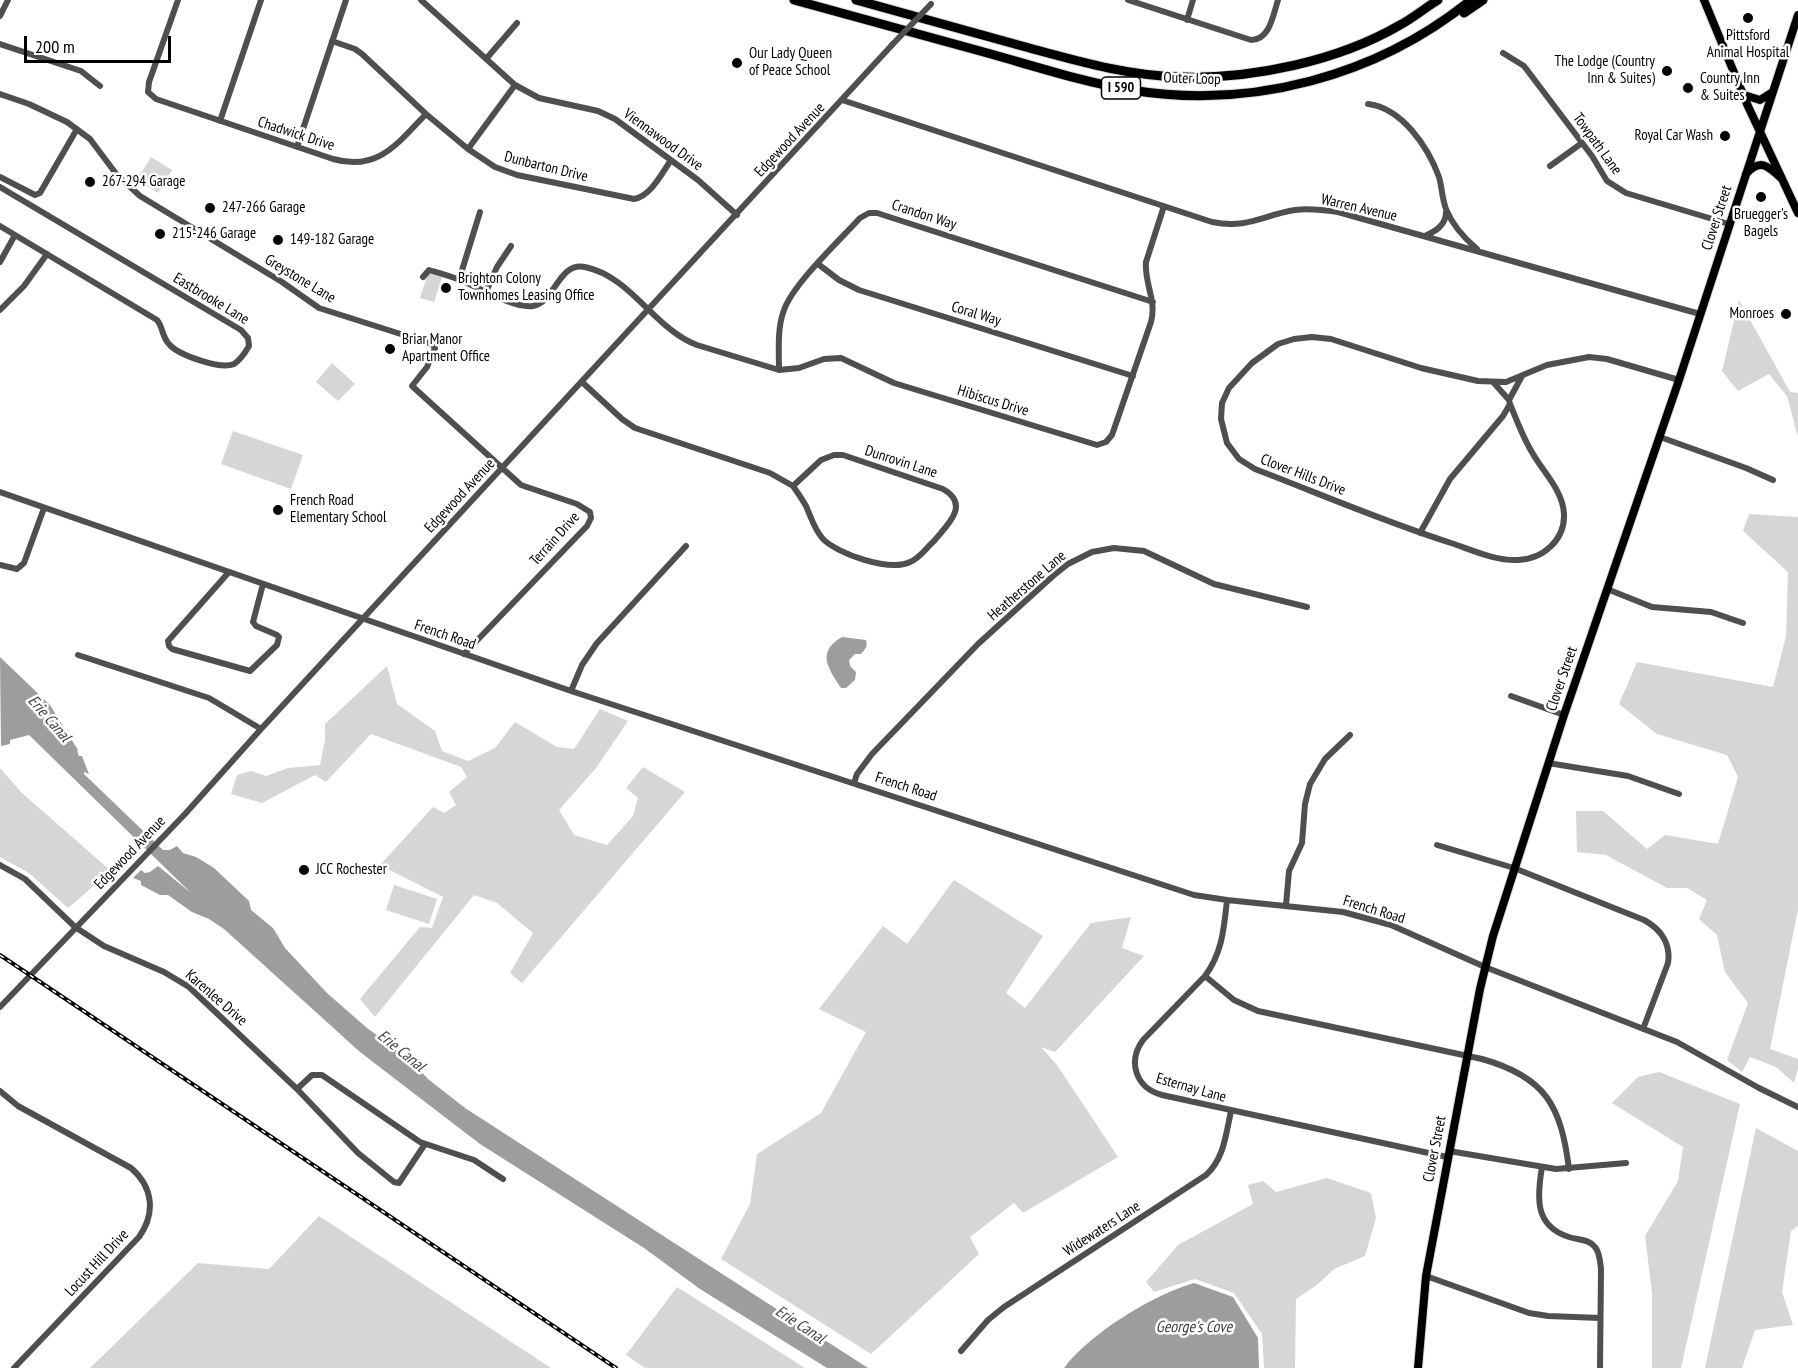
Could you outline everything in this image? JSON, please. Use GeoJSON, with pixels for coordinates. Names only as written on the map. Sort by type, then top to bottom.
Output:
{"type":"FeatureCollection","features":[{"type":"Feature","properties":{"kind":"highway","name":"Outer Loop"},"geometry":{"type":"LineString","coordinates":[[794,0],[1078,78],[1131,90],[1177,95],[1226,95],[1273,90],[1312,81],[1385,56],[1445,21],[1471,0]]}},
{"type":"Feature","properties":{"kind":"highway","name":"Outer Loop"},"geometry":{"type":"LineString","coordinates":[[856,0],[1091,65],[1137,74],[1181,77],[1228,76],[1293,66],[1360,44],[1400,25],[1438,0]]}},
{"type":"Feature","properties":{"kind":"highway"},"geometry":{"type":"LineString","coordinates":[[1445,21],[1462,14],[1483,0]]}},
{"type":"Feature","properties":{"kind":"main road"},"geometry":{"type":"LineString","coordinates":[[1704,0],[1744,96],[1798,213]]}},
{"type":"Feature","properties":{"kind":"main road","name":"Clover Street"},"geometry":{"type":"LineString","coordinates":[[1418,1368],[1426,1276],[1485,967],[1548,763],[1660,437],[1798,15]]}},
{"type":"Feature","properties":{"kind":"main road"},"geometry":{"type":"LineString","coordinates":[[1744,96],[1760,100],[1772,92]]}},
{"type":"Feature","properties":{"kind":"main road"},"geometry":{"type":"LineString","coordinates":[[1746,175],[1754,167],[1762,165],[1767,166],[1783,180]]}},
{"type":"Feature","properties":{"kind":"street"},"geometry":{"type":"LineString","coordinates":[[0,16],[8,0]]}},
{"type":"Feature","properties":{"kind":"street","name":"Chadwick Drive"},"geometry":{"type":"LineString","coordinates":[[178,0],[149,82],[148,92],[156,99],[339,161],[353,163],[371,160],[392,149],[426,114]]}},
{"type":"Feature","properties":{"kind":"street"},"geometry":{"type":"LineString","coordinates":[[220,122],[261,0]]}},
{"type":"Feature","properties":{"kind":"street"},"geometry":{"type":"LineString","coordinates":[[297,147],[346,0]]}},
{"type":"Feature","properties":{"kind":"street","name":"Viennawood Drive"},"geometry":{"type":"LineString","coordinates":[[421,0],[515,86],[539,98],[598,111],[609,116],[698,180],[737,215]]}},
{"type":"Feature","properties":{"kind":"street"},"geometry":{"type":"LineString","coordinates":[[1128,0],[1246,39],[1256,40],[1262,38],[1267,32],[1278,0]]}},
{"type":"Feature","properties":{"kind":"street"},"geometry":{"type":"LineString","coordinates":[[1187,20],[1193,0]]}},
{"type":"Feature","properties":{"kind":"street","name":"Edgewood Avenue"},"geometry":{"type":"LineString","coordinates":[[0,1007],[169,831],[933,2]]}},
{"type":"Feature","properties":{"kind":"street"},"geometry":{"type":"LineString","coordinates":[[486,59],[517,23]]}},
{"type":"Feature","properties":{"kind":"street","name":"Dunbarton Drive"},"geometry":{"type":"LineString","coordinates":[[332,41],[355,49],[362,54],[426,114],[468,149],[495,167],[517,175],[626,199],[641,198],[671,160]]}},
{"type":"Feature","properties":{"kind":"street"},"geometry":{"type":"LineString","coordinates":[[0,44],[81,71],[100,86]]}},
{"type":"Feature","properties":{"kind":"street","name":"Towpath Lane"},"geometry":{"type":"LineString","coordinates":[[1503,53],[1524,66],[1592,156],[1607,181],[1620,191],[1729,224]]}},
{"type":"Feature","properties":{"kind":"street"},"geometry":{"type":"LineString","coordinates":[[468,149],[515,86]]}},
{"type":"Feature","properties":{"kind":"street","name":"Greystone Lane"},"geometry":{"type":"LineString","coordinates":[[0,94],[52,114],[78,129],[100,152],[117,175],[140,196],[282,282],[309,302],[331,312],[432,344],[435,348],[427,367],[412,386],[502,468]]}},
{"type":"Feature","properties":{"kind":"street","name":"Warren Avenue"},"geometry":{"type":"LineString","coordinates":[[843,100],[1212,222],[1252,223],[1294,210],[1327,210],[1700,314]]}},
{"type":"Feature","properties":{"kind":"street"},"geometry":{"type":"LineString","coordinates":[[1368,104],[1378,105],[1390,111],[1418,139],[1432,161],[1439,178],[1446,208],[1446,219],[1435,231],[1424,236]]}},
{"type":"Feature","properties":{"kind":"street"},"geometry":{"type":"LineString","coordinates":[[0,177],[35,195],[40,193],[78,129]]}},
{"type":"Feature","properties":{"kind":"street"},"geometry":{"type":"LineString","coordinates":[[1550,166],[1582,143]]}},
{"type":"Feature","properties":{"kind":"street","name":"Eastbrooke Lane"},"geometry":{"type":"LineString","coordinates":[[0,187],[241,330],[248,338],[249,346],[238,360],[226,366],[212,364],[180,352],[165,339],[161,326],[156,320],[0,226]]}},
{"type":"Feature","properties":{"kind":"street","name":"Hibiscus Drive"},"geometry":{"type":"LineString","coordinates":[[486,291],[526,306],[535,305],[544,299],[570,269],[583,266],[608,275],[620,283],[668,328],[686,341],[778,370],[799,368],[824,359],[841,358],[894,383],[1097,445],[1106,442],[1112,435],[1151,322],[1153,302],[1145,271],[1146,262],[1164,206]]}},
{"type":"Feature","properties":{"kind":"street"},"geometry":{"type":"LineString","coordinates":[[1446,208],[1466,240],[1479,251]]}},
{"type":"Feature","properties":{"kind":"street"},"geometry":{"type":"LineString","coordinates":[[459,280],[480,212]]}},
{"type":"Feature","properties":{"kind":"street","name":"Crandon Way"},"geometry":{"type":"LineString","coordinates":[[778,370],[783,311],[792,294],[860,218],[872,212],[1153,302]]}},
{"type":"Feature","properties":{"kind":"street"},"geometry":{"type":"LineString","coordinates":[[0,262],[15,235]]}},
{"type":"Feature","properties":{"kind":"street"},"geometry":{"type":"LineString","coordinates":[[423,277],[429,270],[486,291],[497,267],[511,246]]}},
{"type":"Feature","properties":{"kind":"street"},"geometry":{"type":"LineString","coordinates":[[0,309],[24,286],[47,254]]}},
{"type":"Feature","properties":{"kind":"street","name":"Coral Way"},"geometry":{"type":"LineString","coordinates":[[818,264],[839,280],[859,290],[1133,376]]}},
{"type":"Feature","properties":{"kind":"street","name":"Clover Hills Drive"},"geometry":{"type":"LineString","coordinates":[[1493,382],[1510,402],[1525,439],[1562,502],[1564,519],[1558,538],[1545,552],[1532,558],[1518,560],[1487,555],[1420,533],[1247,465],[1234,454],[1224,436],[1221,412],[1225,395],[1235,380],[1278,344],[1302,338],[1331,339],[1461,379],[1506,382],[1559,361],[1595,358],[1607,359],[1679,380]]}},
{"type":"Feature","properties":{"kind":"street"},"geometry":{"type":"LineString","coordinates":[[1420,533],[1444,487],[1503,416],[1521,376]]}},
{"type":"Feature","properties":{"kind":"street"},"geometry":{"type":"LineString","coordinates":[[582,382],[635,428],[770,473],[793,486]]}},
{"type":"Feature","properties":{"kind":"street"},"geometry":{"type":"LineString","coordinates":[[1660,437],[1773,480]]}},
{"type":"Feature","properties":{"kind":"street","name":"Dunrovin Lane"},"geometry":{"type":"LineString","coordinates":[[838,454],[943,489],[952,496],[956,511],[951,521],[916,559],[906,564],[885,564],[848,554],[827,543],[793,486],[824,458],[838,454]]}},
{"type":"Feature","properties":{"kind":"street","name":"Terrain Drive"},"geometry":{"type":"LineString","coordinates":[[464,654],[587,526],[591,518],[590,512],[583,507],[521,485],[502,468]]}},
{"type":"Feature","properties":{"kind":"street","name":"French Road"},"geometry":{"type":"LineString","coordinates":[[0,492],[571,691],[1194,895],[1343,912],[1373,919],[1485,967],[1677,1042],[1798,1107]]}},
{"type":"Feature","properties":{"kind":"street"},"geometry":{"type":"LineString","coordinates":[[0,565],[12,569],[21,567],[44,508]]}},
{"type":"Feature","properties":{"kind":"street"},"geometry":{"type":"LineString","coordinates":[[571,691],[582,665],[597,643],[686,546]]}},
{"type":"Feature","properties":{"kind":"street","name":"Heatherstone Lane"},"geometry":{"type":"LineString","coordinates":[[854,783],[857,774],[872,754],[978,644],[1060,570],[1092,552],[1114,548],[1144,551],[1214,584],[1307,606]]}},
{"type":"Feature","properties":{"kind":"street"},"geometry":{"type":"LineString","coordinates":[[230,572],[168,641],[172,649],[250,671],[277,645],[279,640],[277,634],[256,626],[253,622],[263,584]]}},
{"type":"Feature","properties":{"kind":"street"},"geometry":{"type":"LineString","coordinates":[[1607,590],[1652,607],[1711,612],[1743,623]]}},
{"type":"Feature","properties":{"kind":"street"},"geometry":{"type":"LineString","coordinates":[[78,655],[209,698],[261,729]]}},
{"type":"Feature","properties":{"kind":"street"},"geometry":{"type":"LineString","coordinates":[[1510,696],[1564,715]]}},
{"type":"Feature","properties":{"kind":"street"},"geometry":{"type":"LineString","coordinates":[[1286,905],[1289,871],[1302,843],[1305,804],[1310,784],[1325,759],[1350,735]]}},
{"type":"Feature","properties":{"kind":"street"},"geometry":{"type":"LineString","coordinates":[[1548,763],[1628,776],[1679,794]]}},
{"type":"Feature","properties":{"kind":"street"},"geometry":{"type":"LineString","coordinates":[[1437,845],[1514,868],[1644,920],[1661,933],[1668,948],[1668,963],[1643,1029]]}},
{"type":"Feature","properties":{"kind":"street","name":"Karenlee Drive"},"geometry":{"type":"LineString","coordinates":[[0,865],[25,879],[75,927],[104,946],[164,972],[189,987],[297,1089],[358,1153],[394,1182],[399,1183],[425,1144]]}},
{"type":"Feature","properties":{"kind":"street","name":"Esternay Lane"},"geometry":{"type":"LineString","coordinates":[[1227,900],[1221,947],[1205,976],[1143,1040],[1136,1051],[1135,1069],[1145,1086],[1156,1093],[1231,1111],[1448,1154],[1569,1169],[1626,1163]]}},
{"type":"Feature","properties":{"kind":"street"},"geometry":{"type":"LineString","coordinates":[[1205,976],[1234,1000],[1258,1011],[1467,1056],[1510,1068],[1529,1080],[1544,1094],[1555,1110],[1563,1129],[1569,1169]]}},
{"type":"Feature","properties":{"kind":"street"},"geometry":{"type":"LineString","coordinates":[[297,1089],[312,1075],[322,1075],[420,1142],[474,1160],[503,1179]]}},
{"type":"Feature","properties":{"kind":"street","name":"Locust Hill Drive"},"geometry":{"type":"LineString","coordinates":[[0,1091],[18,1106],[131,1168],[147,1188],[150,1206],[148,1220],[139,1237],[14,1368]]}},
{"type":"Feature","properties":{"kind":"street","name":"Widewaters Lane"},"geometry":{"type":"LineString","coordinates":[[961,1351],[987,1320],[1004,1307],[1206,1175],[1216,1165],[1220,1156],[1231,1111]]}},
{"type":"Feature","properties":{"kind":"street"},"geometry":{"type":"LineString","coordinates":[[1542,1167],[1537,1198],[1545,1219],[1563,1234],[1592,1244],[1599,1253],[1601,1269],[1600,1368]]}},
{"type":"Feature","properties":{"kind":"street"},"geometry":{"type":"LineString","coordinates":[[1426,1276],[1530,1313],[1599,1318]]}},
{"type":"Feature","properties":{"kind":"shaded area"},"geometry":{"type":"Polygon","coordinates":[[[151,157],[172,170],[158,193],[137,180],[151,157]]]}},
{"type":"Feature","properties":{"kind":"shaded area"},"geometry":{"type":"Polygon","coordinates":[[[428,273],[442,277],[434,302],[420,298],[428,273]]]}},
{"type":"Feature","properties":{"kind":"shaded area"},"geometry":{"type":"Polygon","coordinates":[[[1739,300],[1790,392],[1798,393],[1798,437],[1787,396],[1769,374],[1738,391],[1722,371],[1739,300]]]}},
{"type":"Feature","properties":{"kind":"shaded area"},"geometry":{"type":"Polygon","coordinates":[[[332,363],[355,384],[338,401],[316,382],[332,363]]]}},
{"type":"Feature","properties":{"kind":"shaded area"},"geometry":{"type":"Polygon","coordinates":[[[233,431],[303,455],[291,489],[221,464],[233,431]]]}},
{"type":"Feature","properties":{"kind":"shaded area"},"geometry":{"type":"Polygon","coordinates":[[[1749,514],[1798,517],[1798,910],[1770,1049],[1798,1059],[1794,1083],[1776,1067],[1750,1057],[1742,1072],[1727,1060],[1748,1003],[1725,972],[1717,935],[1699,919],[1707,900],[1687,888],[1667,888],[1606,855],[1577,852],[1576,811],[1603,811],[1647,849],[1665,835],[1718,844],[1738,777],[1727,755],[1657,734],[1619,704],[1637,662],[1773,687],[1786,636],[1788,572],[1743,531],[1749,514]]]}},
{"type":"Feature","properties":{"kind":"shaded area"},"geometry":{"type":"Polygon","coordinates":[[[387,666],[397,704],[435,731],[442,751],[468,761],[495,748],[515,722],[557,747],[574,749],[600,709],[628,721],[596,768],[559,810],[574,835],[607,845],[633,816],[638,798],[626,788],[643,767],[685,792],[522,983],[510,973],[533,933],[497,903],[474,895],[375,1017],[360,999],[420,927],[432,928],[443,897],[380,865],[433,807],[444,813],[456,805],[449,792],[467,777],[461,767],[371,734],[326,782],[315,775],[262,803],[231,794],[237,775],[251,771],[266,776],[288,768],[320,765],[325,740],[325,724],[387,666]]]}},
{"type":"Feature","properties":{"kind":"shaded area"},"geometry":{"type":"Polygon","coordinates":[[[0,768],[22,793],[111,871],[68,908],[29,873],[0,857],[0,768]]]}},
{"type":"Feature","properties":{"kind":"shaded area"},"geometry":{"type":"Polygon","coordinates":[[[954,880],[1043,936],[1006,993],[1025,1008],[1091,923],[1131,917],[1122,948],[1144,956],[1055,1052],[1041,1047],[1057,1065],[1118,1157],[1023,1213],[1014,1203],[970,1237],[979,1254],[871,1354],[721,1259],[750,1204],[757,1154],[821,1113],[866,1032],[819,1009],[883,926],[907,944],[954,880]]]}},
{"type":"Feature","properties":{"kind":"shaded area"},"geometry":{"type":"Polygon","coordinates":[[[394,885],[437,899],[429,924],[386,910],[394,885]]]}},
{"type":"Feature","properties":{"kind":"shaded area"},"geometry":{"type":"Polygon","coordinates":[[[1659,1072],[1740,1104],[1681,1368],[1652,1368],[1652,1293],[1645,1236],[1678,1181],[1683,1147],[1612,1103],[1638,1077],[1659,1072]]]}},
{"type":"Feature","properties":{"kind":"shaded area"},"geometry":{"type":"Polygon","coordinates":[[[1756,1128],[1798,1151],[1798,1226],[1791,1231],[1782,1292],[1793,1325],[1755,1330],[1742,1368],[1705,1368],[1756,1128]]]}},
{"type":"Feature","properties":{"kind":"shaded area"},"geometry":{"type":"Polygon","coordinates":[[[1327,1178],[1371,1193],[1376,1218],[1365,1256],[1334,1269],[1318,1284],[1296,1299],[1295,1368],[1264,1368],[1262,1334],[1234,1293],[1195,1279],[1154,1292],[1146,1282],[1178,1245],[1253,1204],[1248,1185],[1263,1181],[1276,1192],[1327,1178]]]}},
{"type":"Feature","properties":{"kind":"shaded area"},"geometry":{"type":"Polygon","coordinates":[[[319,1216],[551,1368],[90,1368],[198,1263],[269,1269],[319,1216]]]}},
{"type":"Feature","properties":{"kind":"shaded area"},"geometry":{"type":"Polygon","coordinates":[[[677,1287],[805,1368],[645,1368],[626,1355],[677,1287]]]}},
{"type":"Feature","properties":{"kind":"water"},"geometry":{"type":"Polygon","coordinates":[[[842,637],[867,642],[861,654],[855,654],[849,660],[850,666],[856,672],[855,680],[846,688],[841,688],[827,661],[829,648],[842,637]]]}},
{"type":"Feature","properties":{"kind":"water","name":"Erie Canal"},"geometry":{"type":"Polygon","coordinates":[[[0,657],[50,705],[78,750],[79,756],[82,756],[89,774],[84,772],[84,774],[163,850],[170,850],[177,846],[183,853],[196,857],[214,868],[249,901],[251,910],[273,928],[285,948],[327,993],[367,1028],[408,1058],[428,1079],[465,1108],[868,1368],[827,1368],[700,1289],[644,1248],[480,1144],[360,1052],[224,929],[192,912],[168,895],[160,895],[141,885],[141,881],[133,878],[141,870],[145,873],[150,872],[158,866],[191,893],[29,735],[10,740],[10,744],[1,746],[0,657]]]}},
{"type":"Feature","properties":{"kind":"water","name":"George's Cove"},"geometry":{"type":"Polygon","coordinates":[[[1194,1283],[1233,1297],[1258,1338],[1259,1368],[1064,1368],[1089,1342],[1123,1317],[1160,1296],[1194,1283]]]}},
{"type":"Feature","properties":{"kind":"railway"},"geometry":{"type":"LineString","coordinates":[[0,955],[616,1368]]}},
{"type":"Feature","properties":{"kind":"place","name":"Pittsford Animal Hospital"},"geometry":{"type":"Point","coordinates":[1748,18]}},
{"type":"Feature","properties":{"kind":"place","name":"Our Lady Queen of Peace School"},"geometry":{"type":"Point","coordinates":[737,63]}},
{"type":"Feature","properties":{"kind":"place","name":"The Lodge (Country Inn & Suites)"},"geometry":{"type":"Point","coordinates":[1667,71]}},
{"type":"Feature","properties":{"kind":"place","name":"Country Inn & Suites"},"geometry":{"type":"Point","coordinates":[1688,88]}},
{"type":"Feature","properties":{"kind":"place","name":"Royal Car Wash"},"geometry":{"type":"Point","coordinates":[1725,136]}},
{"type":"Feature","properties":{"kind":"place","name":"267-294 Garage"},"geometry":{"type":"Point","coordinates":[90,182]}},
{"type":"Feature","properties":{"kind":"place","name":"Bruegger's Bagels"},"geometry":{"type":"Point","coordinates":[1761,197]}},
{"type":"Feature","properties":{"kind":"place","name":"247-266 Garage"},"geometry":{"type":"Point","coordinates":[210,208]}},
{"type":"Feature","properties":{"kind":"place","name":"215-246 Garage"},"geometry":{"type":"Point","coordinates":[160,234]}},
{"type":"Feature","properties":{"kind":"place","name":"149-182 Garage"},"geometry":{"type":"Point","coordinates":[278,240]}},
{"type":"Feature","properties":{"kind":"place","name":"Brighton Colony Townhomes Leasing Office"},"geometry":{"type":"Point","coordinates":[446,288]}},
{"type":"Feature","properties":{"kind":"place","name":"Monroes"},"geometry":{"type":"Point","coordinates":[1786,314]}},
{"type":"Feature","properties":{"kind":"place","name":"Briar Manor Apartment Office"},"geometry":{"type":"Point","coordinates":[390,349]}},
{"type":"Feature","properties":{"kind":"place","name":"French Road Elementary School"},"geometry":{"type":"Point","coordinates":[278,510]}},
{"type":"Feature","properties":{"kind":"place","name":"JCC Rochester"},"geometry":{"type":"Point","coordinates":[304,870]}}]}
